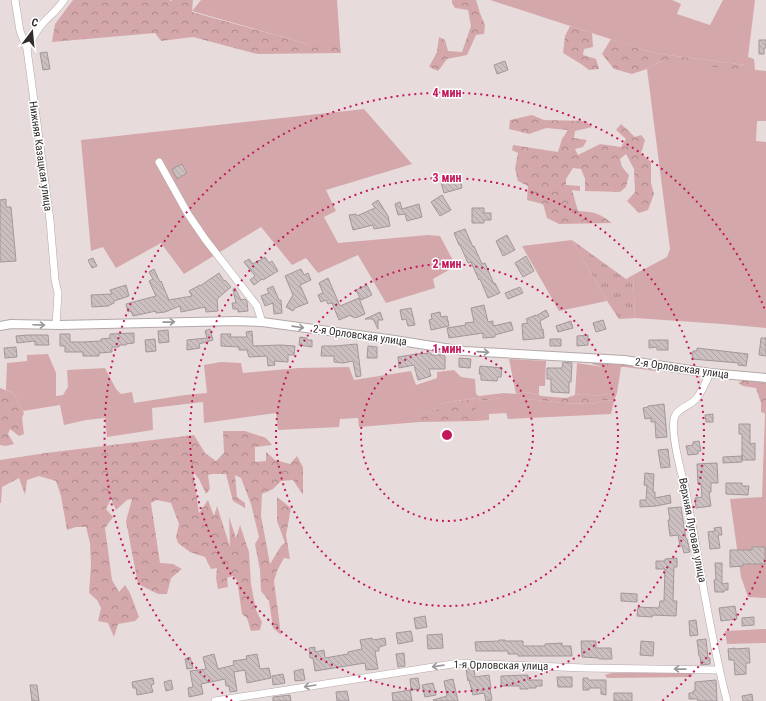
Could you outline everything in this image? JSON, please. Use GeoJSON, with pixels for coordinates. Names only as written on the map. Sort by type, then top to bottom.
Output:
{"type":"FeatureCollection","features":[{"type":"Feature","properties":{"kind":"street","name":"Нижняя Казацкая улица"},"geometry":{"type":"LineString","coordinates":[[15,0],[20,31],[27,49],[50,220],[55,280],[58,293],[56,325]]}},
{"type":"Feature","properties":{"kind":"street"},"geometry":{"type":"LineString","coordinates":[[27,49],[32,38],[44,22],[58,9],[64,0]]}},
{"type":"Feature","properties":{"kind":"street"},"geometry":{"type":"LineString","coordinates":[[159,162],[188,214],[205,239],[257,306],[262,322]]}},
{"type":"Feature","properties":{"kind":"street","name":"2-я Орловская улица"},"geometry":{"type":"LineString","coordinates":[[0,326],[11,324],[56,325],[236,321],[262,322],[464,351],[624,360],[710,373],[766,378]]}},
{"type":"Feature","properties":{"kind":"street","name":"Верхняя Луговая улица"},"geometry":{"type":"LineString","coordinates":[[710,373],[696,399],[689,405],[678,410],[673,426],[719,670],[727,701]]}},
{"type":"Feature","properties":{"kind":"street","name":"1-я Орловская улица"},"geometry":{"type":"LineString","coordinates":[[215,701],[459,663],[585,668],[719,670]]}},
{"type":"Feature","properties":{"kind":"green space"},"geometry":{"type":"Polygon","coordinates":[[[73,0],[193,0],[192,12],[308,44],[340,44],[341,53],[257,54],[193,37],[161,41],[155,33],[52,42],[55,24],[73,0]]]}},
{"type":"Feature","properties":{"kind":"green space"},"geometry":{"type":"Polygon","coordinates":[[[201,0],[337,0],[340,44],[308,44],[192,11],[201,0]]]}},
{"type":"Feature","properties":{"kind":"green space"},"geometry":{"type":"Polygon","coordinates":[[[452,0],[476,0],[485,25],[484,34],[476,35],[467,55],[447,59],[438,71],[429,67],[437,52],[439,37],[445,40],[448,51],[462,52],[471,26],[468,10],[455,8],[452,0]]]}},
{"type":"Feature","properties":{"kind":"green space"},"geometry":{"type":"Polygon","coordinates":[[[490,0],[672,0],[681,4],[677,14],[710,25],[723,0],[755,0],[748,57],[754,59],[755,70],[766,71],[766,121],[757,121],[756,141],[766,142],[766,328],[635,318],[633,275],[667,257],[670,249],[647,69],[661,61],[722,68],[725,74],[746,74],[746,65],[660,54],[644,50],[490,0]]]}},
{"type":"Feature","properties":{"kind":"green space"},"geometry":{"type":"Polygon","coordinates":[[[570,26],[592,33],[593,47],[584,49],[583,55],[596,59],[599,69],[589,70],[563,53],[565,36],[570,26]]]}},
{"type":"Feature","properties":{"kind":"green space"},"geometry":{"type":"Polygon","coordinates":[[[611,39],[660,54],[746,65],[746,74],[725,74],[661,61],[647,69],[632,74],[614,69],[602,54],[611,39]]]}},
{"type":"Feature","properties":{"kind":"green space"},"geometry":{"type":"Polygon","coordinates":[[[364,109],[412,164],[326,190],[336,211],[324,217],[338,243],[428,235],[440,236],[456,266],[433,279],[435,288],[386,303],[358,255],[318,273],[306,258],[292,265],[261,227],[184,274],[161,243],[116,268],[103,247],[91,251],[81,140],[364,109]]]}},
{"type":"Feature","properties":{"kind":"green space"},"geometry":{"type":"Polygon","coordinates":[[[532,115],[544,120],[586,121],[592,127],[575,131],[574,138],[587,140],[583,147],[575,149],[578,155],[600,144],[621,147],[626,139],[616,130],[621,124],[635,137],[641,135],[645,140],[641,153],[651,162],[651,183],[654,194],[648,210],[639,213],[627,201],[635,192],[634,169],[626,154],[620,159],[622,167],[629,175],[626,187],[620,192],[585,191],[585,179],[581,169],[573,168],[566,179],[566,185],[580,186],[580,191],[572,190],[578,211],[596,214],[612,223],[559,224],[547,218],[543,204],[527,200],[528,186],[518,181],[515,169],[518,153],[512,150],[513,145],[558,152],[562,139],[568,130],[546,128],[529,134],[509,129],[510,120],[532,115]]]}},
{"type":"Feature","properties":{"kind":"green space"},"geometry":{"type":"Polygon","coordinates":[[[572,240],[626,279],[633,275],[635,318],[619,319],[572,240]]]}},
{"type":"Feature","properties":{"kind":"green space"},"geometry":{"type":"Polygon","coordinates":[[[572,240],[607,301],[559,311],[522,246],[572,240]]]}},
{"type":"Feature","properties":{"kind":"green space"},"geometry":{"type":"Polygon","coordinates":[[[48,354],[56,373],[56,396],[63,395],[68,387],[67,370],[105,368],[116,389],[121,394],[132,392],[134,403],[207,393],[204,365],[221,362],[241,363],[243,373],[299,368],[349,367],[354,380],[411,371],[416,385],[437,378],[437,372],[454,370],[461,377],[475,379],[476,394],[479,396],[480,401],[502,398],[519,398],[563,403],[591,404],[605,400],[614,401],[611,414],[508,419],[506,413],[489,414],[489,420],[476,421],[476,398],[439,404],[439,408],[420,414],[420,422],[359,427],[358,418],[340,419],[339,427],[278,430],[276,413],[204,423],[203,402],[152,408],[153,430],[107,437],[105,418],[86,420],[64,425],[60,405],[23,411],[13,393],[6,390],[7,363],[27,361],[27,355],[48,354]]]}},
{"type":"Feature","properties":{"kind":"green space"},"geometry":{"type":"Polygon","coordinates":[[[509,359],[546,361],[545,386],[539,386],[539,395],[527,392],[516,394],[509,359]]]}},
{"type":"Feature","properties":{"kind":"green space"},"geometry":{"type":"Polygon","coordinates":[[[594,361],[625,362],[659,369],[656,371],[625,367],[603,367],[592,364],[594,361]]]}},
{"type":"Feature","properties":{"kind":"green space"},"geometry":{"type":"Polygon","coordinates":[[[577,363],[603,367],[621,367],[617,393],[609,393],[598,396],[584,394],[575,395],[577,363]]]}},
{"type":"Feature","properties":{"kind":"green space"},"geometry":{"type":"Polygon","coordinates":[[[744,380],[766,383],[766,414],[761,412],[761,403],[756,388],[743,386],[738,383],[744,380]]]}},
{"type":"Feature","properties":{"kind":"green space"},"geometry":{"type":"Polygon","coordinates":[[[0,388],[13,393],[24,413],[22,418],[24,434],[19,436],[10,429],[8,434],[14,444],[6,446],[0,445],[0,388]]]}},
{"type":"Feature","properties":{"kind":"green space"},"geometry":{"type":"Polygon","coordinates":[[[527,392],[542,396],[566,398],[584,394],[598,396],[609,393],[617,393],[614,401],[605,400],[591,404],[563,403],[519,398],[502,398],[480,401],[479,396],[527,392]]]}},
{"type":"Feature","properties":{"kind":"green space"},"geometry":{"type":"Polygon","coordinates":[[[477,398],[476,421],[420,422],[419,414],[439,408],[439,404],[477,398]]]}},
{"type":"Feature","properties":{"kind":"green space"},"geometry":{"type":"Polygon","coordinates":[[[765,414],[766,598],[748,597],[741,577],[730,499],[762,497],[765,414]]]}},
{"type":"Feature","properties":{"kind":"green space"},"geometry":{"type":"Polygon","coordinates":[[[223,431],[245,431],[266,438],[272,445],[255,447],[255,462],[266,461],[266,452],[275,460],[290,464],[297,456],[303,467],[303,495],[293,480],[281,481],[273,489],[262,494],[261,516],[270,564],[281,546],[285,543],[277,521],[277,497],[291,508],[286,535],[290,559],[284,558],[277,571],[274,581],[281,635],[273,628],[269,601],[261,591],[260,570],[255,544],[259,537],[251,504],[241,478],[235,475],[237,497],[245,503],[245,508],[233,501],[226,474],[208,475],[210,489],[206,494],[199,479],[193,472],[199,513],[208,500],[214,516],[217,506],[230,547],[229,517],[236,538],[240,525],[249,552],[251,584],[256,610],[262,622],[260,630],[251,631],[247,618],[242,614],[237,580],[233,576],[227,578],[228,587],[218,589],[216,578],[217,568],[211,569],[205,557],[190,552],[178,543],[176,537],[179,524],[171,503],[157,500],[151,503],[160,563],[173,564],[182,569],[171,578],[167,594],[158,594],[138,584],[126,521],[132,499],[127,500],[116,510],[111,499],[106,509],[113,517],[105,528],[112,580],[119,592],[125,585],[130,593],[139,617],[135,621],[118,624],[114,637],[108,623],[98,621],[101,608],[97,600],[89,593],[91,565],[90,543],[86,527],[76,527],[67,530],[61,496],[56,481],[39,476],[27,480],[25,495],[19,478],[2,487],[0,503],[0,460],[194,435],[205,453],[216,461],[224,453],[223,431]]]}},
{"type":"Feature","properties":{"kind":"green space"},"geometry":{"type":"Polygon","coordinates":[[[766,629],[766,643],[727,644],[725,631],[766,629]]]}},
{"type":"Feature","properties":{"kind":"green space"},"geometry":{"type":"Polygon","coordinates":[[[693,672],[692,677],[607,678],[605,675],[611,673],[693,672]]]}},
{"type":"Feature","properties":{"kind":"building"},"geometry":{"type":"Polygon","coordinates":[[[759,40],[766,40],[764,54],[759,54],[759,40]]]}},
{"type":"Feature","properties":{"kind":"building"},"geometry":{"type":"Polygon","coordinates":[[[47,52],[50,69],[43,70],[40,53],[47,52]]]}},
{"type":"Feature","properties":{"kind":"building"},"geometry":{"type":"Polygon","coordinates":[[[505,61],[508,70],[497,74],[494,65],[505,61]]]}},
{"type":"Feature","properties":{"kind":"building"},"geometry":{"type":"Polygon","coordinates":[[[182,164],[187,173],[177,179],[172,169],[182,164]]]}},
{"type":"Feature","properties":{"kind":"building"},"geometry":{"type":"Polygon","coordinates":[[[460,177],[462,188],[444,193],[441,182],[460,177]]]}},
{"type":"Feature","properties":{"kind":"building"},"geometry":{"type":"Polygon","coordinates":[[[442,195],[451,210],[440,216],[431,202],[442,195]]]}},
{"type":"Feature","properties":{"kind":"building"},"geometry":{"type":"Polygon","coordinates":[[[6,199],[6,207],[11,207],[16,261],[0,262],[0,200],[6,199]]]}},
{"type":"Feature","properties":{"kind":"building"},"geometry":{"type":"Polygon","coordinates":[[[378,200],[388,216],[390,226],[374,229],[373,225],[353,230],[349,215],[356,214],[357,216],[375,208],[372,204],[378,200]]]}},
{"type":"Feature","properties":{"kind":"building"},"geometry":{"type":"Polygon","coordinates":[[[400,202],[402,209],[419,204],[422,217],[407,221],[405,214],[398,215],[395,204],[400,202]]]}},
{"type":"Feature","properties":{"kind":"building"},"geometry":{"type":"Polygon","coordinates":[[[472,208],[484,208],[484,213],[491,213],[491,220],[484,220],[484,223],[472,223],[472,208]]]}},
{"type":"Feature","properties":{"kind":"building"},"geometry":{"type":"Polygon","coordinates":[[[465,229],[482,264],[485,263],[494,284],[495,283],[500,293],[488,298],[471,262],[468,263],[454,233],[465,229]]]}},
{"type":"Feature","properties":{"kind":"building"},"geometry":{"type":"Polygon","coordinates":[[[507,235],[515,250],[503,256],[496,241],[507,235]]]}},
{"type":"Feature","properties":{"kind":"building"},"geometry":{"type":"Polygon","coordinates":[[[526,256],[534,271],[523,277],[515,263],[526,256]]]}},
{"type":"Feature","properties":{"kind":"building"},"geometry":{"type":"Polygon","coordinates":[[[265,257],[269,263],[272,261],[278,271],[254,285],[250,280],[255,276],[244,262],[249,259],[253,264],[265,257]]]}},
{"type":"Feature","properties":{"kind":"building"},"geometry":{"type":"Polygon","coordinates":[[[93,258],[97,266],[92,268],[88,260],[93,258]]]}},
{"type":"Feature","properties":{"kind":"building"},"geometry":{"type":"Polygon","coordinates":[[[154,269],[169,300],[192,296],[189,291],[200,286],[219,273],[224,281],[225,280],[231,287],[217,299],[218,311],[206,312],[205,307],[181,312],[180,306],[165,312],[156,313],[156,311],[133,316],[131,311],[128,312],[126,304],[156,296],[149,281],[153,279],[149,272],[154,269]]]}},
{"type":"Feature","properties":{"kind":"building"},"geometry":{"type":"Polygon","coordinates":[[[301,269],[304,275],[308,273],[311,280],[300,285],[308,303],[295,308],[293,311],[286,307],[293,295],[285,276],[301,269]]]}},
{"type":"Feature","properties":{"kind":"building"},"geometry":{"type":"Polygon","coordinates":[[[328,278],[340,306],[359,298],[365,314],[355,318],[351,315],[339,320],[332,303],[328,304],[326,300],[321,302],[318,295],[323,293],[319,283],[328,278]]]}},
{"type":"Feature","properties":{"kind":"building"},"geometry":{"type":"Polygon","coordinates":[[[126,285],[129,296],[114,301],[114,303],[108,306],[92,307],[91,295],[112,294],[110,290],[126,285]]]}},
{"type":"Feature","properties":{"kind":"building"},"geometry":{"type":"Polygon","coordinates":[[[367,285],[372,295],[361,300],[356,290],[367,285]]]}},
{"type":"Feature","properties":{"kind":"building"},"geometry":{"type":"Polygon","coordinates":[[[273,286],[279,300],[281,300],[282,313],[274,314],[273,303],[265,306],[261,296],[269,293],[267,289],[273,286]]]}},
{"type":"Feature","properties":{"kind":"building"},"geometry":{"type":"Polygon","coordinates":[[[520,287],[523,293],[508,299],[505,293],[520,287]]]}},
{"type":"Feature","properties":{"kind":"building"},"geometry":{"type":"Polygon","coordinates":[[[235,288],[241,300],[245,299],[247,301],[248,311],[238,312],[238,309],[233,309],[232,303],[236,303],[233,289],[235,288]]]}},
{"type":"Feature","properties":{"kind":"building"},"geometry":{"type":"Polygon","coordinates":[[[484,305],[488,322],[493,321],[493,326],[511,322],[513,330],[495,335],[495,337],[483,338],[483,333],[449,338],[447,328],[474,322],[471,308],[484,305]]]}},
{"type":"Feature","properties":{"kind":"building"},"geometry":{"type":"Polygon","coordinates":[[[411,308],[415,325],[408,326],[406,319],[402,320],[400,310],[411,308]]]}},
{"type":"Feature","properties":{"kind":"building"},"geometry":{"type":"Polygon","coordinates":[[[546,310],[549,316],[540,321],[544,338],[523,340],[522,324],[528,323],[526,319],[536,316],[546,310]]]}},
{"type":"Feature","properties":{"kind":"building"},"geometry":{"type":"Polygon","coordinates":[[[380,312],[383,320],[378,320],[378,329],[373,319],[365,319],[380,312]]]}},
{"type":"Feature","properties":{"kind":"building"},"geometry":{"type":"Polygon","coordinates":[[[440,312],[441,317],[447,316],[449,326],[431,330],[429,320],[432,319],[431,314],[440,312]]]}},
{"type":"Feature","properties":{"kind":"building"},"geometry":{"type":"Polygon","coordinates":[[[603,320],[606,329],[596,332],[593,323],[603,320]]]}},
{"type":"Feature","properties":{"kind":"building"},"geometry":{"type":"Polygon","coordinates":[[[571,321],[573,328],[558,332],[556,326],[571,321]]]}},
{"type":"Feature","properties":{"kind":"building"},"geometry":{"type":"Polygon","coordinates":[[[210,329],[213,340],[199,344],[200,348],[187,350],[187,340],[207,338],[205,331],[210,329]]]}},
{"type":"Feature","properties":{"kind":"building"},"geometry":{"type":"Polygon","coordinates":[[[168,330],[169,342],[159,343],[158,331],[168,330]]]}},
{"type":"Feature","properties":{"kind":"building"},"geometry":{"type":"Polygon","coordinates":[[[252,331],[253,346],[295,346],[294,355],[288,355],[288,362],[274,361],[275,365],[268,366],[267,356],[249,357],[247,350],[239,350],[239,347],[221,346],[221,334],[231,334],[230,337],[247,337],[246,332],[252,331]]]}},
{"type":"Feature","properties":{"kind":"building"},"geometry":{"type":"Polygon","coordinates":[[[134,333],[134,343],[119,345],[119,347],[112,347],[112,352],[99,353],[99,356],[83,356],[83,352],[65,352],[65,346],[60,346],[60,334],[70,334],[70,342],[83,342],[101,341],[101,339],[110,338],[110,334],[134,333]]]}},
{"type":"Feature","properties":{"kind":"building"},"geometry":{"type":"Polygon","coordinates":[[[48,335],[49,345],[35,345],[35,341],[17,343],[16,336],[48,335]]]}},
{"type":"Feature","properties":{"kind":"building"},"geometry":{"type":"Polygon","coordinates":[[[588,335],[588,345],[577,346],[577,336],[588,335]]]}},
{"type":"Feature","properties":{"kind":"building"},"geometry":{"type":"Polygon","coordinates":[[[300,337],[307,338],[307,340],[312,340],[312,347],[299,345],[300,337]]]}},
{"type":"Feature","properties":{"kind":"building"},"geometry":{"type":"Polygon","coordinates":[[[761,338],[766,338],[766,356],[759,355],[761,338]]]}},
{"type":"Feature","properties":{"kind":"building"},"geometry":{"type":"Polygon","coordinates":[[[155,339],[156,351],[146,352],[145,340],[155,339]]]}},
{"type":"Feature","properties":{"kind":"building"},"geometry":{"type":"Polygon","coordinates":[[[550,339],[561,339],[561,346],[550,346],[550,339]]]}},
{"type":"Feature","properties":{"kind":"building"},"geometry":{"type":"Polygon","coordinates":[[[649,340],[668,340],[668,350],[657,350],[657,347],[649,348],[649,340]]]}},
{"type":"Feature","properties":{"kind":"building"},"geometry":{"type":"Polygon","coordinates":[[[357,344],[361,376],[356,377],[353,361],[343,363],[334,362],[334,356],[321,356],[322,346],[357,344]]]}},
{"type":"Feature","properties":{"kind":"building"},"geometry":{"type":"Polygon","coordinates":[[[368,346],[377,347],[377,358],[367,358],[368,346]]]}},
{"type":"Feature","properties":{"kind":"building"},"geometry":{"type":"Polygon","coordinates":[[[16,347],[17,357],[5,358],[4,348],[16,347]]]}},
{"type":"Feature","properties":{"kind":"building"},"geometry":{"type":"Polygon","coordinates":[[[697,348],[748,354],[746,366],[738,365],[739,363],[692,359],[693,351],[697,351],[697,348]]]}},
{"type":"Feature","properties":{"kind":"building"},"geometry":{"type":"Polygon","coordinates":[[[431,353],[431,355],[445,356],[445,369],[429,369],[431,376],[418,380],[414,365],[399,368],[398,357],[431,353]]]}},
{"type":"Feature","properties":{"kind":"building"},"geometry":{"type":"Polygon","coordinates":[[[459,358],[471,359],[470,368],[459,367],[459,358]]]}},
{"type":"Feature","properties":{"kind":"building"},"geometry":{"type":"Polygon","coordinates":[[[563,362],[572,363],[569,393],[551,392],[551,379],[547,379],[547,368],[562,368],[563,362]]]}},
{"type":"Feature","properties":{"kind":"building"},"geometry":{"type":"Polygon","coordinates":[[[480,366],[502,368],[501,377],[498,377],[497,381],[481,380],[481,374],[479,374],[480,366]]]}},
{"type":"Feature","properties":{"kind":"building"},"geometry":{"type":"Polygon","coordinates":[[[664,404],[667,437],[656,438],[655,422],[651,422],[651,418],[645,419],[643,408],[664,404]]]}},
{"type":"Feature","properties":{"kind":"building"},"geometry":{"type":"Polygon","coordinates":[[[713,414],[713,422],[706,422],[705,415],[713,414]]]}},
{"type":"Feature","properties":{"kind":"building"},"geometry":{"type":"Polygon","coordinates":[[[739,424],[750,424],[750,444],[755,443],[755,460],[742,460],[742,434],[739,434],[739,424]]]}},
{"type":"Feature","properties":{"kind":"building"},"geometry":{"type":"Polygon","coordinates":[[[699,441],[701,451],[698,451],[698,454],[688,455],[686,446],[693,445],[693,442],[699,441]]]}},
{"type":"Feature","properties":{"kind":"building"},"geometry":{"type":"Polygon","coordinates":[[[668,449],[670,467],[661,468],[658,450],[668,449]]]}},
{"type":"Feature","properties":{"kind":"building"},"geometry":{"type":"Polygon","coordinates":[[[742,456],[742,462],[723,463],[723,457],[742,456]]]}},
{"type":"Feature","properties":{"kind":"building"},"geometry":{"type":"Polygon","coordinates":[[[717,463],[718,483],[711,483],[711,492],[709,492],[711,506],[696,508],[695,498],[702,497],[701,484],[698,484],[697,464],[717,463]]]}},
{"type":"Feature","properties":{"kind":"building"},"geometry":{"type":"Polygon","coordinates":[[[645,473],[654,474],[653,492],[655,492],[655,498],[670,495],[671,503],[640,507],[640,500],[646,500],[647,486],[644,485],[645,473]]]}},
{"type":"Feature","properties":{"kind":"building"},"geometry":{"type":"Polygon","coordinates":[[[726,483],[742,483],[742,486],[749,486],[748,495],[726,494],[726,483]]]}},
{"type":"Feature","properties":{"kind":"building"},"geometry":{"type":"Polygon","coordinates":[[[681,507],[686,539],[690,552],[684,553],[682,546],[680,546],[678,535],[670,536],[668,520],[670,520],[668,508],[681,507]]]}},
{"type":"Feature","properties":{"kind":"building"},"geometry":{"type":"Polygon","coordinates":[[[721,527],[722,535],[718,535],[720,548],[710,549],[708,532],[715,531],[714,528],[721,527]]]}},
{"type":"Feature","properties":{"kind":"building"},"geometry":{"type":"Polygon","coordinates":[[[752,547],[765,547],[765,564],[743,564],[743,566],[730,567],[730,550],[752,550],[752,547]]]}},
{"type":"Feature","properties":{"kind":"building"},"geometry":{"type":"Polygon","coordinates":[[[677,558],[677,567],[674,567],[673,601],[677,601],[676,616],[637,616],[638,607],[659,608],[660,601],[664,601],[665,569],[656,569],[656,561],[665,561],[665,559],[677,558]]]}},
{"type":"Feature","properties":{"kind":"building"},"geometry":{"type":"Polygon","coordinates":[[[715,563],[722,563],[722,584],[728,583],[728,590],[724,590],[724,592],[715,592],[715,563]]]}},
{"type":"Feature","properties":{"kind":"building"},"geometry":{"type":"Polygon","coordinates":[[[621,593],[637,594],[637,602],[621,601],[621,593]]]}},
{"type":"Feature","properties":{"kind":"building"},"geometry":{"type":"Polygon","coordinates":[[[735,606],[737,619],[721,621],[719,608],[735,606]]]}},
{"type":"Feature","properties":{"kind":"building"},"geometry":{"type":"Polygon","coordinates":[[[425,616],[427,627],[416,629],[414,618],[425,616]]]}},
{"type":"Feature","properties":{"kind":"building"},"geometry":{"type":"Polygon","coordinates":[[[754,617],[754,625],[742,626],[742,618],[754,617]]]}},
{"type":"Feature","properties":{"kind":"building"},"geometry":{"type":"Polygon","coordinates":[[[696,620],[698,635],[690,636],[689,621],[696,620]]]}},
{"type":"Feature","properties":{"kind":"building"},"geometry":{"type":"Polygon","coordinates":[[[411,631],[413,641],[398,644],[396,633],[411,631]]]}},
{"type":"Feature","properties":{"kind":"building"},"geometry":{"type":"Polygon","coordinates":[[[442,634],[443,648],[428,649],[427,635],[442,634]]]}},
{"type":"Feature","properties":{"kind":"building"},"geometry":{"type":"Polygon","coordinates":[[[372,638],[373,640],[385,638],[386,645],[379,647],[379,651],[375,651],[378,669],[366,670],[365,663],[315,671],[313,658],[310,658],[309,648],[315,647],[315,652],[324,650],[325,658],[348,654],[348,652],[362,649],[360,640],[372,638]]]}},
{"type":"Feature","properties":{"kind":"building"},"geometry":{"type":"Polygon","coordinates":[[[706,639],[710,664],[701,665],[697,640],[706,639]]]}},
{"type":"Feature","properties":{"kind":"building"},"geometry":{"type":"Polygon","coordinates":[[[499,640],[523,641],[523,646],[545,646],[545,644],[562,643],[562,646],[571,646],[572,656],[518,656],[518,654],[508,654],[508,651],[476,651],[475,642],[499,640]]]}},
{"type":"Feature","properties":{"kind":"building"},"geometry":{"type":"Polygon","coordinates":[[[581,641],[596,641],[596,648],[611,648],[612,659],[582,657],[581,641]]]}},
{"type":"Feature","properties":{"kind":"building"},"geometry":{"type":"Polygon","coordinates":[[[641,641],[654,642],[653,656],[640,655],[641,641]]]}},
{"type":"Feature","properties":{"kind":"building"},"geometry":{"type":"Polygon","coordinates":[[[749,648],[750,663],[746,663],[746,674],[735,675],[734,660],[729,660],[728,649],[749,648]]]}},
{"type":"Feature","properties":{"kind":"building"},"geometry":{"type":"Polygon","coordinates":[[[404,653],[405,666],[398,667],[396,654],[404,653]]]}},
{"type":"Feature","properties":{"kind":"building"},"geometry":{"type":"Polygon","coordinates":[[[214,654],[218,669],[234,665],[233,661],[247,659],[246,656],[257,654],[260,669],[269,668],[271,678],[247,683],[245,670],[234,672],[237,691],[230,692],[229,686],[226,686],[225,679],[201,684],[203,694],[189,697],[188,688],[193,687],[190,671],[206,669],[203,657],[214,654]]]}},
{"type":"Feature","properties":{"kind":"building"},"geometry":{"type":"Polygon","coordinates":[[[190,657],[193,668],[187,669],[185,659],[190,657]]]}},
{"type":"Feature","properties":{"kind":"building"},"geometry":{"type":"Polygon","coordinates":[[[303,669],[305,680],[295,681],[294,671],[303,669]]]}},
{"type":"Feature","properties":{"kind":"building"},"geometry":{"type":"Polygon","coordinates":[[[466,669],[474,669],[475,677],[489,675],[492,700],[486,701],[484,693],[473,695],[466,669]]]}},
{"type":"Feature","properties":{"kind":"building"},"geometry":{"type":"Polygon","coordinates":[[[283,674],[285,683],[273,685],[272,676],[283,674]]]}},
{"type":"Feature","properties":{"kind":"building"},"geometry":{"type":"Polygon","coordinates":[[[528,675],[528,680],[542,680],[542,686],[520,689],[520,686],[501,686],[501,676],[528,675]]]}},
{"type":"Feature","properties":{"kind":"building"},"geometry":{"type":"Polygon","coordinates":[[[557,677],[572,677],[572,687],[558,687],[557,677]]]}},
{"type":"Feature","properties":{"kind":"building"},"geometry":{"type":"Polygon","coordinates":[[[153,678],[154,684],[151,685],[153,692],[137,695],[136,688],[133,688],[132,682],[153,678]]]}},
{"type":"Feature","properties":{"kind":"building"},"geometry":{"type":"Polygon","coordinates":[[[418,678],[420,689],[411,690],[410,679],[418,678]]]}},
{"type":"Feature","properties":{"kind":"building"},"geometry":{"type":"Polygon","coordinates":[[[583,678],[588,678],[588,680],[606,680],[606,695],[601,694],[601,688],[589,688],[589,690],[583,690],[583,678]]]}},
{"type":"Feature","properties":{"kind":"building"},"geometry":{"type":"Polygon","coordinates":[[[453,679],[458,701],[434,701],[433,700],[447,696],[444,681],[453,679]]]}},
{"type":"Feature","properties":{"kind":"building"},"geometry":{"type":"Polygon","coordinates":[[[171,680],[173,689],[166,691],[164,682],[171,680]]]}},
{"type":"Feature","properties":{"kind":"building"},"geometry":{"type":"Polygon","coordinates":[[[716,680],[717,701],[698,701],[697,699],[689,699],[689,693],[693,693],[693,691],[695,691],[695,682],[716,680]]]}},
{"type":"Feature","properties":{"kind":"building"},"geometry":{"type":"Polygon","coordinates":[[[433,683],[436,695],[425,697],[422,685],[433,683]]]}},
{"type":"Feature","properties":{"kind":"building"},"geometry":{"type":"Polygon","coordinates":[[[30,685],[37,685],[39,701],[32,701],[30,685]]]}},
{"type":"Feature","properties":{"kind":"building"},"geometry":{"type":"Polygon","coordinates":[[[410,690],[412,701],[393,701],[392,693],[410,690]]]}},
{"type":"Feature","properties":{"kind":"building"},"geometry":{"type":"Polygon","coordinates":[[[347,691],[349,701],[337,701],[336,692],[347,691]]]}},
{"type":"Feature","properties":{"kind":"building"},"geometry":{"type":"Polygon","coordinates":[[[614,693],[632,693],[632,701],[614,701],[614,693]]]}},
{"type":"Feature","properties":{"kind":"building"},"geometry":{"type":"Polygon","coordinates":[[[752,694],[753,701],[743,701],[742,696],[752,694]]]}},
{"type":"Feature","properties":{"kind":"building"},"geometry":{"type":"Polygon","coordinates":[[[290,695],[291,701],[273,701],[273,697],[290,695]]]}}]}
